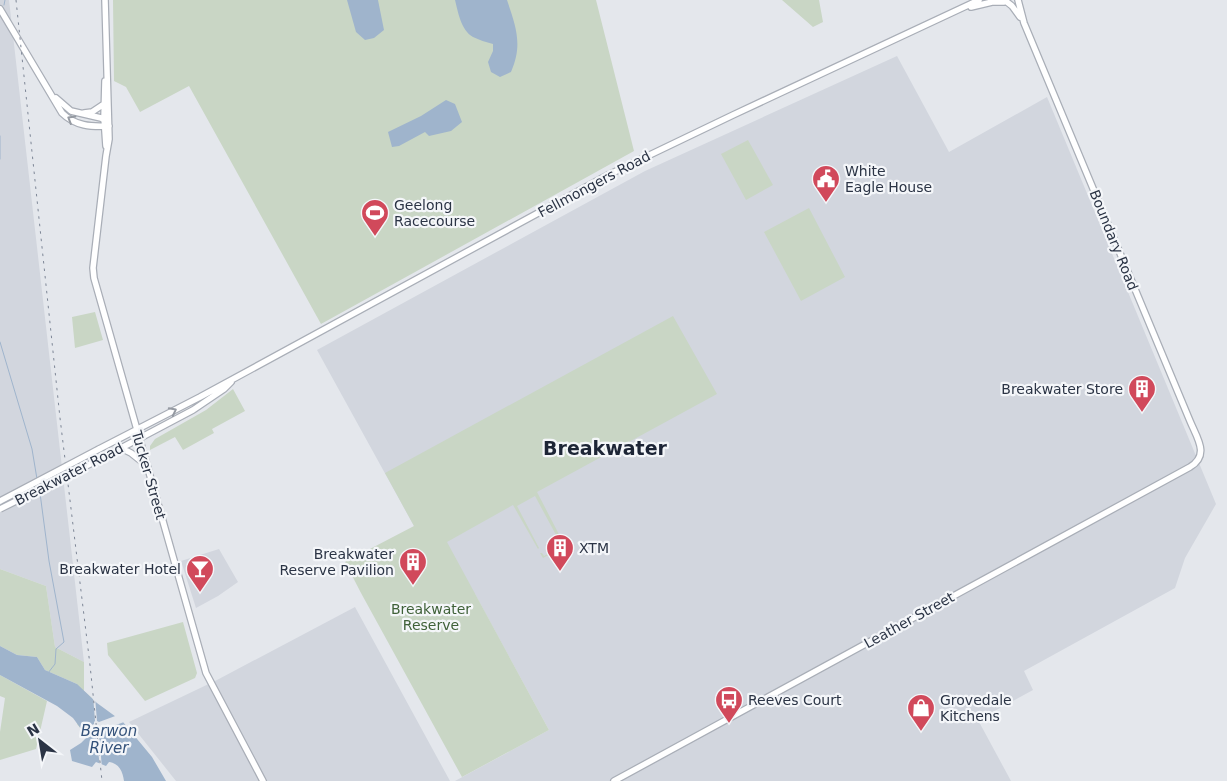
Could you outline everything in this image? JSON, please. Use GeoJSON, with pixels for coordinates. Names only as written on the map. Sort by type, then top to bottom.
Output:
{"type":"FeatureCollection","features":[{"type":"Feature","properties":{"kind":"street","name":"Tucker Street"},"geometry":{"type":"LineString","coordinates":[[106,0],[107,91],[104,104],[107,128],[106,153],[93,273],[206,673],[263,781]]}},
{"type":"Feature","properties":{"kind":"street","name":"Fellmongers Road"},"geometry":{"type":"LineString","coordinates":[[136,430],[236,378],[608,175],[979,0]]}},
{"type":"Feature","properties":{"kind":"street","name":"Fellmongers Road"},"geometry":{"type":"LineString","coordinates":[[962,9],[988,3],[1017,0]]}},
{"type":"Feature","properties":{"kind":"street","name":"Boundary Road"},"geometry":{"type":"LineString","coordinates":[[1017,0],[1024,23],[1190,421],[1201,457]]}},
{"type":"Feature","properties":{"kind":"street","name":"Boundary Road"},"geometry":{"type":"LineString","coordinates":[[1003,1],[1014,8],[1024,23]]}},
{"type":"Feature","properties":{"kind":"street"},"geometry":{"type":"LineString","coordinates":[[0,9],[51,92],[61,112],[68,118],[83,125],[107,128]]}},
{"type":"Feature","properties":{"kind":"street"},"geometry":{"type":"LineString","coordinates":[[107,91],[107,128]]}},
{"type":"Feature","properties":{"kind":"street"},"geometry":{"type":"LineString","coordinates":[[51,92],[63,106],[107,128]]}},
{"type":"Feature","properties":{"kind":"street"},"geometry":{"type":"LineString","coordinates":[[74,112],[91,112],[104,104]]}},
{"type":"Feature","properties":{"kind":"street","name":"Fellmongers Road"},"geometry":{"type":"LineString","coordinates":[[139,439],[194,410],[236,378]]}},
{"type":"Feature","properties":{"kind":"street","name":"Breakwater Road"},"geometry":{"type":"LineString","coordinates":[[0,502],[136,430]]}},
{"type":"Feature","properties":{"kind":"street","name":"Breakwater Road"},"geometry":{"type":"LineString","coordinates":[[0,509],[139,439]]}},
{"type":"Feature","properties":{"kind":"street"},"geometry":{"type":"LineString","coordinates":[[121,448],[146,465]]}},
{"type":"Feature","properties":{"kind":"street","name":"Leather Street"},"geometry":{"type":"LineString","coordinates":[[614,781],[1182,472],[1198,462],[1201,457]]}},
{"type":"Feature","properties":{"kind":"shaded area"},"geometry":{"type":"Polygon","coordinates":[[[0,0],[9,0],[84,662],[55,647],[46,586],[0,569],[0,0]]]}},
{"type":"Feature","properties":{"kind":"shaded area"},"geometry":{"type":"Polygon","coordinates":[[[897,56],[949,152],[1047,97],[1216,504],[1185,558],[1175,588],[1024,671],[1033,690],[978,720],[1011,781],[455,781],[549,730],[475,594],[414,526],[317,350],[645,171],[897,56]]]}},
{"type":"Feature","properties":{"kind":"shaded area"},"geometry":{"type":"Polygon","coordinates":[[[219,549],[238,582],[196,608],[181,561],[219,549]]]}},
{"type":"Feature","properties":{"kind":"shaded area"},"geometry":{"type":"Polygon","coordinates":[[[355,607],[450,781],[176,781],[129,722],[217,680],[355,607]]]}},
{"type":"Feature","properties":{"kind":"green space","name":"Geelong Racecourse"},"geometry":{"type":"Polygon","coordinates":[[[113,0],[596,0],[634,151],[321,324],[189,86],[140,112],[126,87],[114,81],[113,0]]]}},
{"type":"Feature","properties":{"kind":"green space"},"geometry":{"type":"Polygon","coordinates":[[[782,0],[819,0],[823,22],[813,27],[782,0]]]}},
{"type":"Feature","properties":{"kind":"green space"},"geometry":{"type":"Polygon","coordinates":[[[748,140],[773,185],[746,200],[721,154],[748,140]]]}},
{"type":"Feature","properties":{"kind":"green space"},"geometry":{"type":"Polygon","coordinates":[[[809,208],[845,277],[801,301],[764,232],[809,208]]]}},
{"type":"Feature","properties":{"kind":"green space"},"geometry":{"type":"Polygon","coordinates":[[[95,312],[103,340],[75,348],[72,317],[95,312]]]}},
{"type":"Feature","properties":{"kind":"green space","name":"Breakwater Reserve"},"geometry":{"type":"Polygon","coordinates":[[[673,316],[717,394],[537,492],[565,546],[543,558],[540,553],[544,556],[562,546],[535,496],[517,506],[538,549],[513,505],[447,542],[549,730],[462,777],[345,562],[414,526],[385,473],[673,316]]]}},
{"type":"Feature","properties":{"kind":"green space"},"geometry":{"type":"Polygon","coordinates":[[[233,389],[245,411],[212,429],[214,433],[183,450],[175,437],[150,450],[150,446],[155,439],[206,410],[233,389]]]}},
{"type":"Feature","properties":{"kind":"green space"},"geometry":{"type":"Polygon","coordinates":[[[0,569],[46,586],[55,647],[84,662],[84,691],[92,698],[81,729],[77,724],[77,684],[45,670],[37,657],[17,655],[0,646],[0,569]]]}},
{"type":"Feature","properties":{"kind":"green space"},"geometry":{"type":"Polygon","coordinates":[[[183,622],[197,673],[195,678],[145,701],[108,655],[107,643],[183,622]]]}},
{"type":"Feature","properties":{"kind":"green space"},"geometry":{"type":"Polygon","coordinates":[[[0,675],[47,701],[36,749],[0,760],[0,732],[5,698],[0,696],[0,675]]]}},
{"type":"Feature","properties":{"kind":"water"},"geometry":{"type":"Polygon","coordinates":[[[347,0],[378,0],[384,30],[374,38],[365,40],[356,32],[347,0]]]}},
{"type":"Feature","properties":{"kind":"water"},"geometry":{"type":"Polygon","coordinates":[[[455,0],[507,0],[517,36],[517,53],[511,72],[500,77],[491,72],[488,62],[493,51],[493,44],[469,34],[461,20],[455,0]]]}},
{"type":"Feature","properties":{"kind":"water"},"geometry":{"type":"Polygon","coordinates":[[[446,100],[455,104],[462,122],[451,131],[429,136],[425,132],[399,146],[392,147],[388,132],[421,116],[446,100]]]}},
{"type":"Feature","properties":{"kind":"water","name":"Barwon River"},"geometry":{"type":"Polygon","coordinates":[[[0,646],[17,655],[37,657],[45,670],[77,684],[97,703],[123,722],[152,757],[166,781],[124,781],[123,774],[115,764],[109,762],[106,766],[96,762],[92,767],[72,761],[70,750],[87,737],[73,718],[57,706],[0,675],[0,646]]]}},
{"type":"Feature","properties":{"kind":"pier"},"geometry":{"type":"Polygon","coordinates":[[[93,695],[95,697],[97,721],[99,722],[118,715],[124,722],[100,731],[102,768],[100,767],[96,734],[82,739],[83,737],[79,730],[94,724],[93,695]]]}},
{"type":"Feature","properties":{"kind":"waterway"},"geometry":{"type":"LineString","coordinates":[[4,5],[5,0]]}},
{"type":"Feature","properties":{"kind":"waterway"},"geometry":{"type":"LineString","coordinates":[[0,136],[0,159]]}},
{"type":"Feature","properties":{"kind":"waterway"},"geometry":{"type":"LineString","coordinates":[[0,342],[32,449],[37,479]]}},
{"type":"Feature","properties":{"kind":"waterway"},"geometry":{"type":"LineString","coordinates":[[40,493],[49,561],[64,642],[56,649],[55,664],[48,673]]}},
{"type":"Feature","properties":{"kind":"railway"},"geometry":{"type":"LineString","coordinates":[[16,0],[60,418],[102,781]]}},
{"type":"Feature","properties":{"kind":"place","name":"White Eagle House"},"geometry":{"type":"Point","coordinates":[826,203]}},
{"type":"Feature","properties":{"kind":"place","name":"Geelong Racecourse"},"geometry":{"type":"Point","coordinates":[375,237]}},
{"type":"Feature","properties":{"kind":"place","name":"Breakwater Store"},"geometry":{"type":"Point","coordinates":[1142,413]}},
{"type":"Feature","properties":{"kind":"place","name":"XTM"},"geometry":{"type":"Point","coordinates":[560,572]}},
{"type":"Feature","properties":{"kind":"place","name":"Breakwater Reserve Pavilion"},"geometry":{"type":"Point","coordinates":[413,586]}},
{"type":"Feature","properties":{"kind":"place","name":"Breakwater Hotel"},"geometry":{"type":"Point","coordinates":[200,593]}},
{"type":"Feature","properties":{"kind":"place","name":"Reeves Court"},"geometry":{"type":"Point","coordinates":[729,724]}},
{"type":"Feature","properties":{"kind":"place","name":"Grovedale Kitchens"},"geometry":{"type":"Point","coordinates":[921,732]}},
{"type":"Feature","properties":{"kind":"district","name":"Breakwater"},"geometry":{"type":"Point","coordinates":[605,448]}}]}
